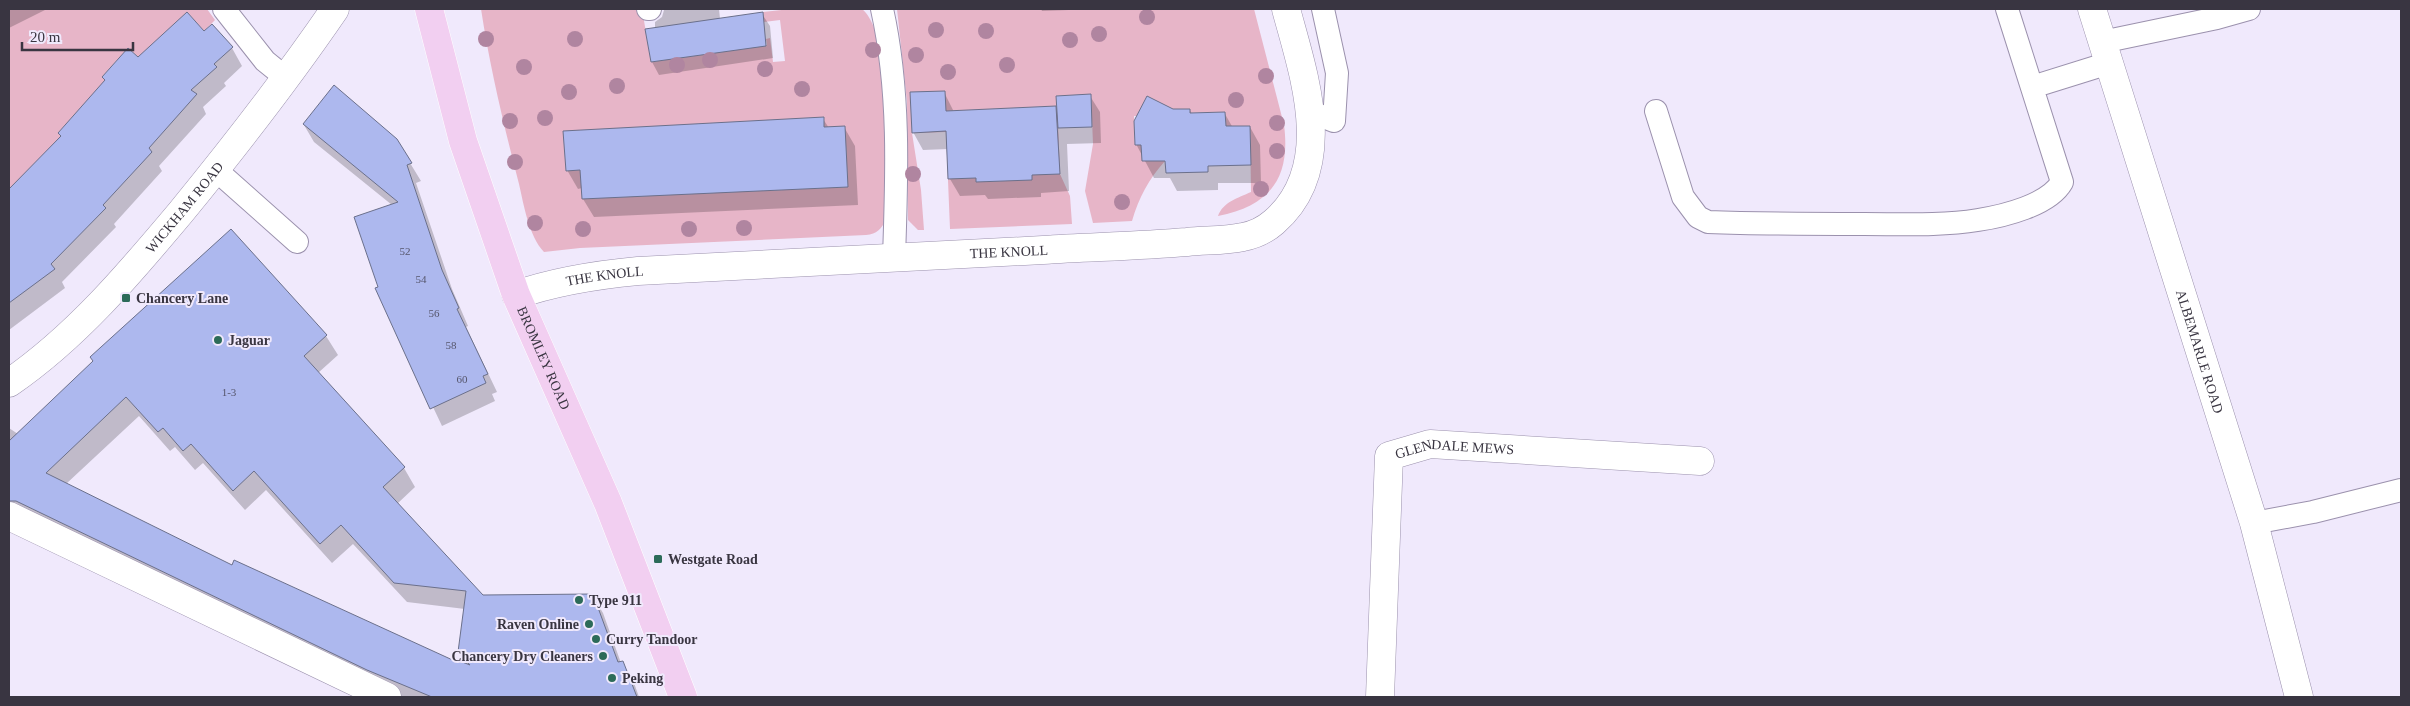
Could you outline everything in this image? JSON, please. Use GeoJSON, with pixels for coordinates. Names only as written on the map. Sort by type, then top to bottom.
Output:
{"type":"FeatureCollection","features":[{"type":"Feature","properties":{"kind":"main road","name":"BROMLEY ROAD"},"geometry":{"type":"LineString","coordinates":[[429,9],[463,141],[516,295],[608,503],[683,697]]}},
{"type":"Feature","properties":{"kind":"street","name":"WICKHAM ROAD"},"geometry":{"type":"LineString","coordinates":[[9,383],[29,369],[79,326],[158,240],[216,170],[286,78],[335,9]]}},
{"type":"Feature","properties":{"kind":"street","name":"THE KNOLL"},"geometry":{"type":"LineString","coordinates":[[516,295],[555,282],[593,275],[1152,244],[1242,238],[1259,232],[1274,222],[1286,209],[1304,179],[1310,158],[1308,90],[1286,9]]}},
{"type":"Feature","properties":{"kind":"street","name":"ALBEMARLE ROAD"},"geometry":{"type":"LineString","coordinates":[[2092,9],[2254,523],[2299,697]]}},
{"type":"Feature","properties":{"kind":"street","name":"GLENDALE MEWS"},"geometry":{"type":"LineString","coordinates":[[1380,697],[1389,456],[1430,444],[1700,460]]}},
{"type":"Feature","properties":{"kind":"street"},"geometry":{"type":"LineString","coordinates":[[9,516],[386,697]]}},
{"type":"Feature","properties":{"kind":"lane"},"geometry":{"type":"LineString","coordinates":[[224,9],[264,61],[286,78]]}},
{"type":"Feature","properties":{"kind":"lane"},"geometry":{"type":"LineString","coordinates":[[882,9],[894,86],[897,163],[894,257]]}},
{"type":"Feature","properties":{"kind":"lane"},"geometry":{"type":"LineString","coordinates":[[1310,112],[1334,121],[1337,73],[1323,9]]}},
{"type":"Feature","properties":{"kind":"lane"},"geometry":{"type":"LineString","coordinates":[[1656,111],[1683,196],[1698,216],[1708,222],[1911,224],[1978,220],[2021,208],[2045,200],[2056,192],[2062,182],[2007,9]]}},
{"type":"Feature","properties":{"kind":"lane"},"geometry":{"type":"LineString","coordinates":[[2032,87],[2105,53],[2249,9]]}},
{"type":"Feature","properties":{"kind":"lane"},"geometry":{"type":"LineString","coordinates":[[216,170],[297,242]]}},
{"type":"Feature","properties":{"kind":"lane"},"geometry":{"type":"LineString","coordinates":[[2254,523],[2312,512],[2401,490]]}},
{"type":"Feature","properties":{"kind":"shaded area"},"geometry":{"type":"Polygon","coordinates":[[[9,9],[207,9],[215,20],[204,31],[187,12],[153,70],[128,48],[102,77],[127,100],[84,105],[58,133],[82,156],[17,237],[9,226],[9,9]]]}},
{"type":"Feature","properties":{"kind":"shaded area"},"geometry":{"type":"Polygon","coordinates":[[[481,9],[642,9],[651,62],[767,45],[766,39],[770,38],[773,62],[785,61],[780,20],[764,22],[763,12],[791,9],[862,9],[873,24],[880,47],[884,76],[887,141],[886,220],[873,234],[866,235],[580,248],[544,252],[534,238],[525,211],[498,97],[481,9]]]}},
{"type":"Feature","properties":{"kind":"shaded area"},"geometry":{"type":"Polygon","coordinates":[[[897,9],[1254,9],[1284,125],[1284,160],[1280,174],[1273,187],[1264,197],[1251,205],[1218,216],[1227,204],[1251,192],[1250,126],[1226,126],[1225,112],[1190,113],[1190,109],[1164,110],[1161,103],[1149,100],[1140,116],[1134,116],[1135,144],[1141,145],[1165,161],[1145,189],[1132,221],[1093,223],[1085,191],[1093,144],[1091,95],[1057,96],[1060,174],[1070,196],[1072,224],[950,229],[946,132],[912,133],[921,190],[924,230],[918,230],[908,220],[907,102],[897,9]]]}},
{"type":"Feature","properties":{"kind":"building"},"geometry":{"type":"Polygon","coordinates":[[[187,12],[204,31],[212,24],[233,47],[214,64],[217,67],[191,90],[197,94],[149,148],[152,152],[103,205],[106,208],[51,264],[55,269],[9,303],[9,189],[61,136],[58,133],[105,80],[102,77],[128,48],[138,57],[187,12]]]}},
{"type":"Feature","properties":{"kind":"building"},"geometry":{"type":"Polygon","coordinates":[[[763,12],[766,46],[651,62],[645,29],[763,12]]]}},
{"type":"Feature","properties":{"kind":"building"},"geometry":{"type":"Polygon","coordinates":[[[334,85],[397,139],[412,163],[407,165],[442,270],[459,308],[457,309],[488,374],[483,376],[486,383],[430,409],[375,288],[378,287],[354,217],[398,202],[303,124],[334,85]]]}},
{"type":"Feature","properties":{"kind":"building"},"geometry":{"type":"Polygon","coordinates":[[[945,91],[946,111],[1056,106],[1060,174],[1032,175],[1032,180],[976,182],[976,178],[948,179],[946,131],[912,133],[910,92],[945,91]]]}},
{"type":"Feature","properties":{"kind":"building"},"geometry":{"type":"Polygon","coordinates":[[[1091,94],[1092,127],[1058,128],[1056,96],[1091,94]]]}},
{"type":"Feature","properties":{"kind":"building"},"geometry":{"type":"Polygon","coordinates":[[[1147,96],[1173,109],[1190,109],[1190,113],[1225,112],[1226,126],[1250,126],[1251,165],[1208,166],[1208,172],[1166,173],[1165,161],[1142,161],[1141,145],[1135,145],[1134,121],[1147,96]]]}},
{"type":"Feature","properties":{"kind":"building"},"geometry":{"type":"Polygon","coordinates":[[[824,117],[824,127],[845,126],[848,187],[582,199],[580,170],[566,171],[563,131],[824,117]]]}},
{"type":"Feature","properties":{"kind":"building"},"geometry":{"type":"Polygon","coordinates":[[[231,229],[327,335],[304,356],[405,467],[383,487],[483,595],[593,594],[618,662],[623,661],[637,697],[432,697],[367,670],[16,501],[9,501],[9,441],[93,361],[90,357],[231,229]],[[126,397],[46,473],[232,565],[234,560],[457,662],[457,660],[470,665],[458,652],[466,591],[394,583],[341,525],[320,544],[254,471],[233,491],[191,444],[183,451],[163,428],[158,432],[126,397]]]}},
{"type":"Feature","properties":{"kind":"place","name":"Chancery Lane"},"geometry":{"type":"Point","coordinates":[126,298]}},
{"type":"Feature","properties":{"kind":"place","name":"Jaguar"},"geometry":{"type":"Point","coordinates":[218,340]}},
{"type":"Feature","properties":{"kind":"place","name":"Westgate Road"},"geometry":{"type":"Point","coordinates":[658,559]}},
{"type":"Feature","properties":{"kind":"place","name":"Type 911"},"geometry":{"type":"Point","coordinates":[579,600]}},
{"type":"Feature","properties":{"kind":"place","name":"Raven Online"},"geometry":{"type":"Point","coordinates":[589,624]}},
{"type":"Feature","properties":{"kind":"place","name":"Curry Tandoor"},"geometry":{"type":"Point","coordinates":[596,639]}},
{"type":"Feature","properties":{"kind":"place","name":"Chancery Dry Cleaners"},"geometry":{"type":"Point","coordinates":[603,656]}},
{"type":"Feature","properties":{"kind":"place","name":"Peking"},"geometry":{"type":"Point","coordinates":[612,678]}}]}
